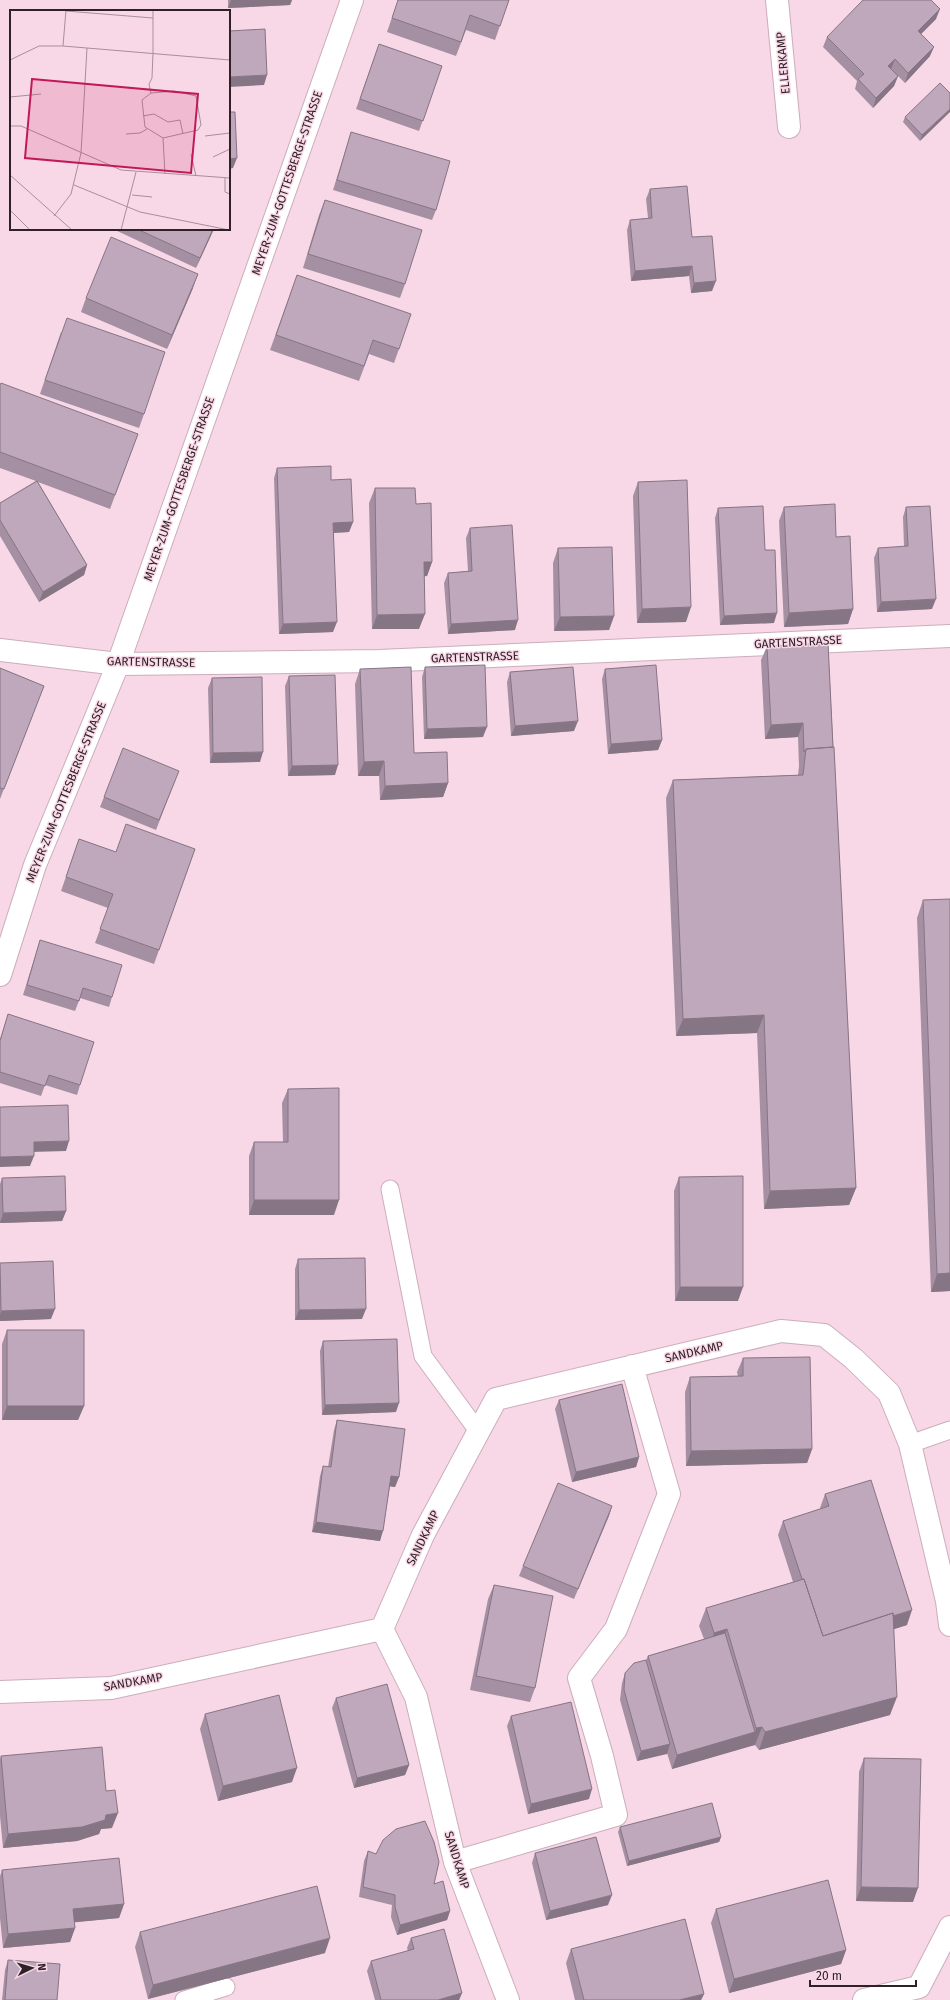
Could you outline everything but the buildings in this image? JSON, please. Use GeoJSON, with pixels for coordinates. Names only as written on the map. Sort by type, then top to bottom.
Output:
{"type":"FeatureCollection","features":[{"type":"Feature","properties":{"kind":"street","name":"MEYER-ZUM-GOTTESBERGE-STRASSE"},"geometry":{"type":"LineString","coordinates":[[0,975],[35,865],[118,664],[352,0]]}},
{"type":"Feature","properties":{"kind":"street","name":"ELLERKAMP"},"geometry":{"type":"LineString","coordinates":[[777,0],[789,127]]}},
{"type":"Feature","properties":{"kind":"street","name":"GARTENSTRASSE"},"geometry":{"type":"LineString","coordinates":[[0,650],[118,664],[378,661],[950,636]]}},
{"type":"Feature","properties":{"kind":"street","name":"SANDKAMP"},"geometry":{"type":"LineString","coordinates":[[508,2000],[455,1862],[416,1697],[382,1630],[422,1535],[496,1399],[780,1331],[824,1335],[854,1359],[889,1393],[910,1444],[947,1601],[950,1625]]}},
{"type":"Feature","properties":{"kind":"street"},"geometry":{"type":"LineString","coordinates":[[455,1862],[616,1815],[602,1756],[579,1678],[616,1629],[669,1494],[632,1366]]}},
{"type":"Feature","properties":{"kind":"street","name":"SANDKAMP"},"geometry":{"type":"LineString","coordinates":[[0,1692],[111,1688],[382,1630]]}},
{"type":"Feature","properties":{"kind":"street"},"geometry":{"type":"LineString","coordinates":[[864,2000],[920,1987],[950,1926]]}},
{"type":"Feature","properties":{"kind":"lane"},"geometry":{"type":"LineString","coordinates":[[390,1189],[423,1356],[478,1431]]}},
{"type":"Feature","properties":{"kind":"lane"},"geometry":{"type":"LineString","coordinates":[[910,1444],[950,1430]]}},
{"type":"Feature","properties":{"kind":"lane"},"geometry":{"type":"LineString","coordinates":[[184,2000],[226,1987]]}}]}
